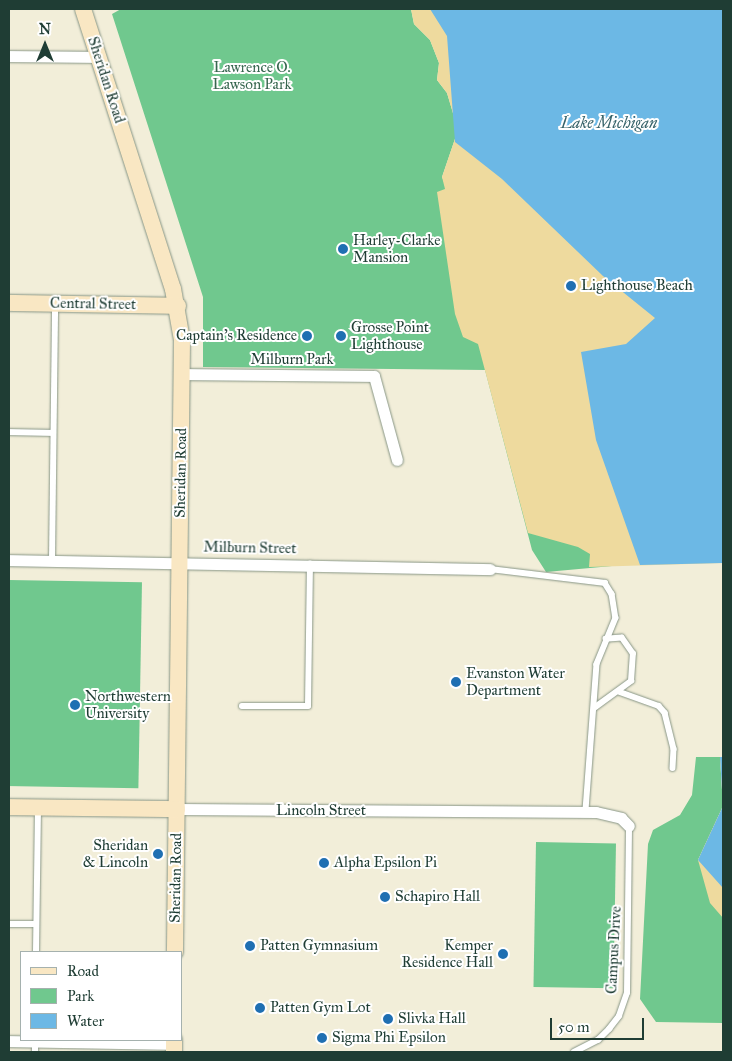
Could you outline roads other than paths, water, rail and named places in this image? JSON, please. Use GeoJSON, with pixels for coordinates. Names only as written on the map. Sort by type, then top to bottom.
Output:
{"type":"FeatureCollection","features":[{"type":"Feature","properties":{"kind":"main road","name":"Sheridan Road"},"geometry":{"type":"LineString","coordinates":[[84,9],[178,306],[182,374],[175,951]]}},
{"type":"Feature","properties":{"kind":"main road","name":"Central Street"},"geometry":{"type":"LineString","coordinates":[[9,303],[178,306]]}},
{"type":"Feature","properties":{"kind":"main road","name":"Lincoln Street"},"geometry":{"type":"LineString","coordinates":[[9,807],[177,809]]}},
{"type":"Feature","properties":{"kind":"street"},"geometry":{"type":"LineString","coordinates":[[9,56],[99,57]]}},
{"type":"Feature","properties":{"kind":"street","name":"Milburn Park"},"geometry":{"type":"LineString","coordinates":[[182,374],[374,376],[397,460]]}},
{"type":"Feature","properties":{"kind":"street","name":"Milburn Street"},"geometry":{"type":"LineString","coordinates":[[9,560],[310,564],[490,569]]}},
{"type":"Feature","properties":{"kind":"street","name":"Lincoln Street"},"geometry":{"type":"LineString","coordinates":[[177,809],[586,812],[621,818],[629,826]]}},
{"type":"Feature","properties":{"kind":"street"},"geometry":{"type":"LineString","coordinates":[[9,1041],[35,1045],[174,1045]]}},
{"type":"Feature","properties":{"kind":"lane"},"geometry":{"type":"LineString","coordinates":[[52,560],[55,304]]}},
{"type":"Feature","properties":{"kind":"lane"},"geometry":{"type":"LineString","coordinates":[[9,432],[54,433]]}},
{"type":"Feature","properties":{"kind":"lane"},"geometry":{"type":"LineString","coordinates":[[242,706],[308,706],[310,564]]}},
{"type":"Feature","properties":{"kind":"lane"},"geometry":{"type":"LineString","coordinates":[[490,569],[605,582],[612,594],[616,618],[597,664],[586,812]]}},
{"type":"Feature","properties":{"kind":"lane"},"geometry":{"type":"LineString","coordinates":[[594,708],[620,692],[631,681],[633,654],[622,638],[606,639]]}},
{"type":"Feature","properties":{"kind":"lane"},"geometry":{"type":"LineString","coordinates":[[620,692],[658,706],[665,713],[674,749],[673,768]]}},
{"type":"Feature","properties":{"kind":"lane"},"geometry":{"type":"LineString","coordinates":[[36,951],[38,808]]}},
{"type":"Feature","properties":{"kind":"lane","name":"Campus Drive"},"geometry":{"type":"LineString","coordinates":[[574,1052],[598,1040],[610,1029],[619,1016],[627,993],[629,826]]}},
{"type":"Feature","properties":{"kind":"lane"},"geometry":{"type":"LineString","coordinates":[[9,924],[36,924]]}},
{"type":"Feature","properties":{"kind":"water","name":"Lake Michigan"},"geometry":{"type":"Polygon","coordinates":[[[430,9],[723,9],[723,563],[640,565],[596,440],[581,352],[626,344],[655,318],[603,276],[502,179],[455,142],[447,36],[430,9]]]}},
{"type":"Feature","properties":{"kind":"water"},"geometry":{"type":"Polygon","coordinates":[[[720,757],[723,757],[723,806],[720,757]]]}},
{"type":"Feature","properties":{"kind":"water"},"geometry":{"type":"Polygon","coordinates":[[[723,806],[723,888],[698,860],[723,806]]]}},
{"type":"Feature","properties":{"kind":"place","name":"Harley-Clarke Mansion"},"geometry":{"type":"Point","coordinates":[343,249]}},
{"type":"Feature","properties":{"kind":"place","name":"Lighthouse Beach"},"geometry":{"type":"Point","coordinates":[571,286]}},
{"type":"Feature","properties":{"kind":"place","name":"Captain's Residence"},"geometry":{"type":"Point","coordinates":[307,336]}},
{"type":"Feature","properties":{"kind":"place","name":"Grosse Point Lighthouse"},"geometry":{"type":"Point","coordinates":[341,336]}},
{"type":"Feature","properties":{"kind":"place","name":"Evanston Water Department"},"geometry":{"type":"Point","coordinates":[456,682]}},
{"type":"Feature","properties":{"kind":"place","name":"Northwestern University"},"geometry":{"type":"Point","coordinates":[75,705]}},
{"type":"Feature","properties":{"kind":"place","name":"Sheridan & Lincoln"},"geometry":{"type":"Point","coordinates":[158,854]}},
{"type":"Feature","properties":{"kind":"place","name":"Alpha Epsilon Pi"},"geometry":{"type":"Point","coordinates":[324,863]}},
{"type":"Feature","properties":{"kind":"place","name":"Schapiro Hall"},"geometry":{"type":"Point","coordinates":[385,897]}},
{"type":"Feature","properties":{"kind":"place","name":"Patten Gymnasium"},"geometry":{"type":"Point","coordinates":[250,946]}},
{"type":"Feature","properties":{"kind":"place","name":"Kemper Residence Hall"},"geometry":{"type":"Point","coordinates":[503,954]}},
{"type":"Feature","properties":{"kind":"place","name":"Patten Gym Lot"},"geometry":{"type":"Point","coordinates":[260,1008]}},
{"type":"Feature","properties":{"kind":"place","name":"Slivka Hall"},"geometry":{"type":"Point","coordinates":[388,1019]}},
{"type":"Feature","properties":{"kind":"place","name":"Sigma Phi Epsilon"},"geometry":{"type":"Point","coordinates":[322,1038]}},
{"type":"Feature","properties":{"kind":"park label","name":"Lawrence O. Lawson Park"},"geometry":{"type":"Point","coordinates":[252,76]}}]}
